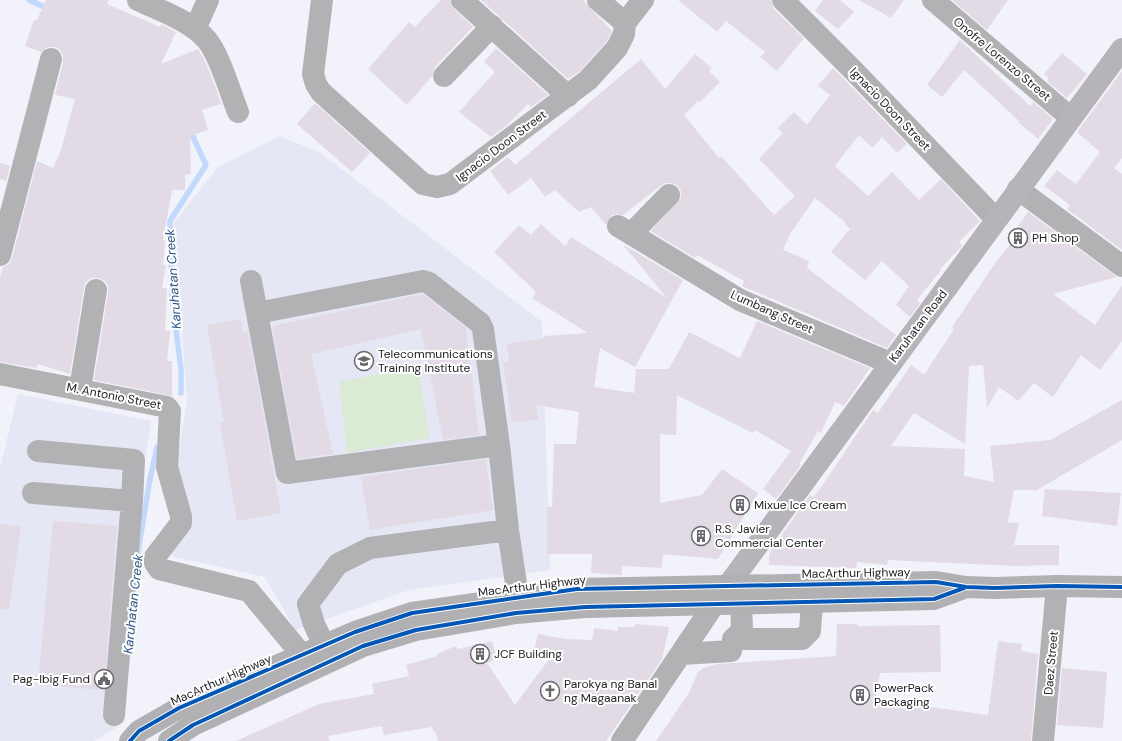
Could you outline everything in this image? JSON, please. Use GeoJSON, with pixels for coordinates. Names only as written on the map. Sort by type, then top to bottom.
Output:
{"type":"FeatureCollection","features":[{"type":"Feature","properties":{"kind":"highway","name":"MacArthur Highway"},"geometry":{"type":"LineString","coordinates":[[130,741],[138,731],[179,708],[355,632],[412,613],[577,589],[735,593],[936,582],[966,587],[995,588],[1057,586],[1122,587]]}},
{"type":"Feature","properties":{"kind":"highway","name":"MacArthur Highway"},"geometry":{"type":"LineString","coordinates":[[168,741],[193,725],[363,646],[416,630],[516,613],[586,607],[715,603],[735,593],[812,602],[934,599],[966,587]]}},
{"type":"Feature","properties":{"kind":"main road","name":"Karuhatan Road"},"geometry":{"type":"LineString","coordinates":[[735,593],[890,363],[1122,49]]}},
{"type":"Feature","properties":{"kind":"street"},"geometry":{"type":"LineString","coordinates":[[138,0],[195,29],[208,41],[214,52],[238,112]]}},
{"type":"Feature","properties":{"kind":"street"},"geometry":{"type":"LineString","coordinates":[[195,29],[208,0]]}},
{"type":"Feature","properties":{"kind":"street","name":"Ignacio Doon Street"},"geometry":{"type":"LineString","coordinates":[[322,0],[313,74],[316,84],[321,92],[423,184],[437,187],[450,184],[588,80],[616,48],[624,34],[625,24],[643,0]]}},
{"type":"Feature","properties":{"kind":"street"},"geometry":{"type":"LineString","coordinates":[[462,0],[568,96]]}},
{"type":"Feature","properties":{"kind":"street"},"geometry":{"type":"LineString","coordinates":[[598,0],[625,24]]}},
{"type":"Feature","properties":{"kind":"street","name":"Ignacio Doon Street"},"geometry":{"type":"LineString","coordinates":[[783,0],[853,70],[996,219]]}},
{"type":"Feature","properties":{"kind":"street","name":"Onofre Lorenzo Street"},"geometry":{"type":"LineString","coordinates":[[933,0],[1071,118]]}},
{"type":"Feature","properties":{"kind":"street"},"geometry":{"type":"LineString","coordinates":[[444,76],[492,26]]}},
{"type":"Feature","properties":{"kind":"street"},"geometry":{"type":"LineString","coordinates":[[0,255],[51,59]]}},
{"type":"Feature","properties":{"kind":"street"},"geometry":{"type":"LineString","coordinates":[[1018,189],[1122,266]]}},
{"type":"Feature","properties":{"kind":"street","name":"Lumbang Street"},"geometry":{"type":"LineString","coordinates":[[669,195],[625,230],[740,300],[890,363]]}},
{"type":"Feature","properties":{"kind":"street"},"geometry":{"type":"LineString","coordinates":[[251,281],[287,473],[499,445]]}},
{"type":"Feature","properties":{"kind":"street"},"geometry":{"type":"LineString","coordinates":[[257,313],[423,281],[429,283],[480,323],[483,329],[499,445],[508,530],[518,597]]}},
{"type":"Feature","properties":{"kind":"street"},"geometry":{"type":"LineString","coordinates":[[80,389],[96,290]]}},
{"type":"Feature","properties":{"kind":"street","name":"M. Antonio Street"},"geometry":{"type":"LineString","coordinates":[[0,374],[167,407],[170,411],[167,467],[181,516],[181,523],[154,556],[155,564],[159,569],[249,591],[302,655]]}},
{"type":"Feature","properties":{"kind":"street"},"geometry":{"type":"LineString","coordinates":[[38,451],[134,460],[132,501],[114,715]]}},
{"type":"Feature","properties":{"kind":"street"},"geometry":{"type":"LineString","coordinates":[[32,493],[132,501]]}},
{"type":"Feature","properties":{"kind":"street"},"geometry":{"type":"LineString","coordinates":[[324,645],[314,624],[308,604],[338,564],[370,548],[508,530]]}},
{"type":"Feature","properties":{"kind":"street","name":"Daez Street"},"geometry":{"type":"LineString","coordinates":[[1043,741],[1057,586]]}},
{"type":"Feature","properties":{"kind":"street"},"geometry":{"type":"LineString","coordinates":[[735,593],[742,631],[746,639],[802,639],[810,631],[812,602]]}},
{"type":"Feature","properties":{"kind":"street"},"geometry":{"type":"LineString","coordinates":[[622,741],[715,603]]}},
{"type":"Feature","properties":{"kind":"street"},"geometry":{"type":"LineString","coordinates":[[682,654],[731,651],[733,639],[742,631]]}},
{"type":"Feature","properties":{"kind":"shaded area","name":"Telecommunications Training Institute"},"geometry":{"type":"Polygon","coordinates":[[[279,136],[319,152],[542,322],[550,570],[409,590],[295,630],[265,577],[173,557],[168,546],[193,514],[176,466],[187,401],[174,222],[217,168],[279,136]]]}},
{"type":"Feature","properties":{"kind":"shaded area"},"geometry":{"type":"Polygon","coordinates":[[[18,394],[151,421],[135,530],[116,728],[94,741],[0,741],[0,468],[18,394]]]}},
{"type":"Feature","properties":{"kind":"green space"},"geometry":{"type":"Polygon","coordinates":[[[418,366],[430,438],[347,453],[339,382],[418,366]]]}},
{"type":"Feature","properties":{"kind":"building"},"geometry":{"type":"Polygon","coordinates":[[[46,0],[109,0],[107,4],[160,27],[161,24],[176,32],[161,64],[198,49],[205,61],[217,91],[221,104],[202,110],[208,130],[190,136],[191,174],[185,175],[185,190],[172,190],[163,240],[165,241],[163,265],[166,265],[162,288],[167,288],[165,331],[170,331],[167,361],[172,361],[172,396],[94,380],[108,292],[108,285],[104,280],[98,278],[91,278],[86,282],[84,288],[70,374],[38,364],[36,368],[0,362],[0,277],[3,267],[9,264],[12,258],[37,161],[53,168],[61,150],[75,99],[55,95],[63,62],[63,55],[60,50],[55,47],[48,47],[41,52],[25,46],[34,20],[37,20],[46,0]]]}},
{"type":"Feature","properties":{"kind":"building"},"geometry":{"type":"Polygon","coordinates":[[[441,0],[450,0],[454,9],[473,27],[435,67],[432,76],[407,105],[368,69],[409,22],[415,27],[441,0]]]}},
{"type":"Feature","properties":{"kind":"building"},"geometry":{"type":"Polygon","coordinates":[[[481,0],[583,0],[612,31],[607,41],[580,71],[568,79],[481,0]]]}},
{"type":"Feature","properties":{"kind":"building"},"geometry":{"type":"Polygon","coordinates":[[[678,0],[771,0],[774,9],[804,38],[777,71],[760,57],[765,52],[726,21],[717,32],[678,0]]]}},
{"type":"Feature","properties":{"kind":"building"},"geometry":{"type":"Polygon","coordinates":[[[823,0],[840,0],[854,12],[838,29],[815,11],[823,0]]]}},
{"type":"Feature","properties":{"kind":"building"},"geometry":{"type":"Polygon","coordinates":[[[859,0],[904,0],[891,18],[859,0]]]}},
{"type":"Feature","properties":{"kind":"building"},"geometry":{"type":"Polygon","coordinates":[[[952,0],[1008,0],[987,30],[952,0]]]}},
{"type":"Feature","properties":{"kind":"building"},"geometry":{"type":"Polygon","coordinates":[[[960,40],[1030,106],[1033,102],[1053,119],[1038,139],[1018,122],[1019,121],[964,70],[942,97],[927,85],[960,40]]]}},
{"type":"Feature","properties":{"kind":"building"},"geometry":{"type":"Polygon","coordinates":[[[496,48],[548,95],[531,107],[528,104],[504,128],[491,137],[459,112],[495,72],[484,62],[496,48]]]}},
{"type":"Feature","properties":{"kind":"building"},"geometry":{"type":"Polygon","coordinates":[[[1062,53],[1087,74],[1067,98],[1047,81],[1049,78],[1044,74],[1062,53]]]}},
{"type":"Feature","properties":{"kind":"building"},"geometry":{"type":"Polygon","coordinates":[[[695,54],[712,68],[709,71],[720,82],[700,102],[698,101],[684,115],[719,158],[721,156],[774,215],[795,196],[759,159],[783,133],[778,128],[794,112],[807,125],[830,95],[818,86],[833,68],[907,144],[897,153],[882,137],[873,148],[859,135],[835,166],[868,196],[892,172],[919,200],[941,179],[980,221],[959,242],[962,246],[940,269],[941,270],[917,300],[920,303],[910,317],[896,305],[909,286],[882,261],[865,280],[831,252],[850,229],[844,223],[845,222],[815,198],[790,234],[783,250],[809,261],[807,268],[896,335],[887,348],[742,286],[744,281],[697,255],[695,258],[651,231],[681,198],[681,191],[678,186],[672,183],[666,183],[660,186],[623,215],[612,215],[606,225],[591,207],[579,212],[555,190],[545,197],[531,178],[508,195],[490,171],[508,157],[515,165],[641,59],[665,89],[695,54]]]}},
{"type":"Feature","properties":{"kind":"building"},"geometry":{"type":"Polygon","coordinates":[[[1122,71],[1122,158],[1114,168],[1122,174],[1122,250],[1067,209],[1070,205],[1044,186],[1057,170],[1076,184],[1100,152],[1077,132],[1122,71]]]}},
{"type":"Feature","properties":{"kind":"building"},"geometry":{"type":"Polygon","coordinates":[[[315,103],[370,153],[352,172],[297,124],[315,103]]]}},
{"type":"Feature","properties":{"kind":"building"},"geometry":{"type":"Polygon","coordinates":[[[0,163],[10,166],[6,181],[0,179],[0,163]]]}},
{"type":"Feature","properties":{"kind":"building"},"geometry":{"type":"Polygon","coordinates":[[[1028,212],[1117,277],[1053,294],[1095,325],[1122,285],[1122,341],[1100,370],[1081,355],[1053,397],[1034,383],[1018,401],[999,387],[987,408],[983,365],[969,366],[965,444],[914,413],[891,446],[965,449],[964,476],[994,482],[990,446],[1050,440],[1122,400],[1122,440],[1037,490],[1014,490],[1008,522],[1019,523],[1014,545],[1059,545],[1059,565],[1015,566],[888,560],[887,565],[857,562],[856,568],[769,565],[769,555],[774,546],[810,495],[814,497],[873,410],[878,413],[911,365],[924,375],[954,329],[952,327],[996,262],[1014,240],[1010,237],[1028,212]]]}},
{"type":"Feature","properties":{"kind":"building"},"geometry":{"type":"Polygon","coordinates":[[[541,224],[565,246],[571,237],[667,298],[624,245],[683,280],[635,367],[600,348],[594,387],[634,393],[636,369],[669,369],[689,332],[740,358],[757,321],[870,368],[844,406],[835,402],[821,433],[818,431],[799,464],[801,465],[776,499],[763,489],[791,451],[755,430],[753,433],[677,395],[676,435],[660,434],[660,503],[702,495],[722,469],[758,493],[718,559],[663,554],[662,568],[622,566],[622,575],[591,573],[592,554],[547,554],[547,507],[552,507],[554,444],[576,444],[579,412],[536,405],[538,420],[512,422],[503,363],[509,360],[507,344],[544,338],[544,336],[588,333],[532,298],[536,292],[494,252],[519,225],[531,235],[541,224]]]}},
{"type":"Feature","properties":{"kind":"building"},"geometry":{"type":"Polygon","coordinates":[[[423,294],[466,328],[479,435],[443,440],[421,329],[311,354],[333,454],[297,459],[272,326],[423,294]]]}},
{"type":"Feature","properties":{"kind":"building"},"geometry":{"type":"Polygon","coordinates":[[[241,319],[243,332],[248,331],[281,513],[237,521],[220,423],[224,422],[207,325],[241,319]]]}},
{"type":"Feature","properties":{"kind":"building"},"geometry":{"type":"Polygon","coordinates":[[[486,459],[493,510],[370,530],[361,477],[486,459]]]}},
{"type":"Feature","properties":{"kind":"building"},"geometry":{"type":"Polygon","coordinates":[[[1045,489],[1121,493],[1117,526],[1042,516],[1045,489]]]}},
{"type":"Feature","properties":{"kind":"building"},"geometry":{"type":"Polygon","coordinates":[[[53,521],[117,526],[104,690],[38,685],[53,521]]]}},
{"type":"Feature","properties":{"kind":"building"},"geometry":{"type":"Polygon","coordinates":[[[0,524],[21,527],[9,609],[0,609],[0,524]]]}},
{"type":"Feature","properties":{"kind":"building"},"geometry":{"type":"Polygon","coordinates":[[[635,624],[669,627],[662,659],[606,741],[438,741],[432,727],[384,735],[382,726],[328,736],[330,741],[236,741],[319,704],[374,694],[372,684],[409,676],[406,665],[437,656],[436,654],[456,646],[458,649],[492,641],[497,659],[487,663],[515,705],[549,659],[534,651],[538,634],[566,639],[592,640],[594,628],[618,631],[618,627],[634,627],[635,624]]]}},
{"type":"Feature","properties":{"kind":"building"},"geometry":{"type":"Polygon","coordinates":[[[837,624],[857,624],[857,626],[940,625],[941,672],[880,673],[875,704],[930,707],[988,715],[998,641],[1022,644],[1021,651],[1038,654],[1031,741],[656,741],[689,693],[698,672],[703,668],[717,664],[836,656],[837,624]]]}},
{"type":"Feature","properties":{"kind":"building"},"geometry":{"type":"Polygon","coordinates":[[[1062,668],[1107,672],[1103,728],[1057,725],[1062,668]]]}},
{"type":"Feature","properties":{"kind":"waterway","name":"Karuhatan Creek"},"geometry":{"type":"LineString","coordinates":[[29,0],[48,9]]}},
{"type":"Feature","properties":{"kind":"waterway","name":"Karuhatan Creek"},"geometry":{"type":"LineString","coordinates":[[181,393],[181,369],[172,298],[170,221],[206,165],[189,128]]}},
{"type":"Feature","properties":{"kind":"waterway","name":"Karuhatan Creek"},"geometry":{"type":"LineString","coordinates":[[138,552],[157,447]]}},
{"type":"Feature","properties":{"kind":"cycle path"},"geometry":{"type":"LineString","coordinates":[[130,741],[139,731],[179,708],[355,632],[412,613],[577,589],[936,582],[966,587],[995,588],[1057,586],[1122,587]]}},
{"type":"Feature","properties":{"kind":"cycle path"},"geometry":{"type":"LineString","coordinates":[[169,741],[193,725],[363,646],[416,630],[516,613],[585,607],[934,599],[964,588]]}},
{"type":"Feature","properties":{"kind":"place","name":"PH Shop"},"geometry":{"type":"Point","coordinates":[1018,238]}},
{"type":"Feature","properties":{"kind":"place","name":"Telecommunications Training Institute"},"geometry":{"type":"Point","coordinates":[364,361]}},
{"type":"Feature","properties":{"kind":"place","name":"Mixue Ice Cream"},"geometry":{"type":"Point","coordinates":[740,505]}},
{"type":"Feature","properties":{"kind":"place","name":"R.S. Javier Commercial Center"},"geometry":{"type":"Point","coordinates":[701,536]}},
{"type":"Feature","properties":{"kind":"place","name":"JCF Building"},"geometry":{"type":"Point","coordinates":[480,654]}},
{"type":"Feature","properties":{"kind":"place","name":"Pag-Ibig Fund"},"geometry":{"type":"Point","coordinates":[104,679]}},
{"type":"Feature","properties":{"kind":"place","name":"Parokya ng Banal ng Magaanak"},"geometry":{"type":"Point","coordinates":[550,691]}},
{"type":"Feature","properties":{"kind":"place","name":"PowerPack Packaging"},"geometry":{"type":"Point","coordinates":[860,695]}}]}
